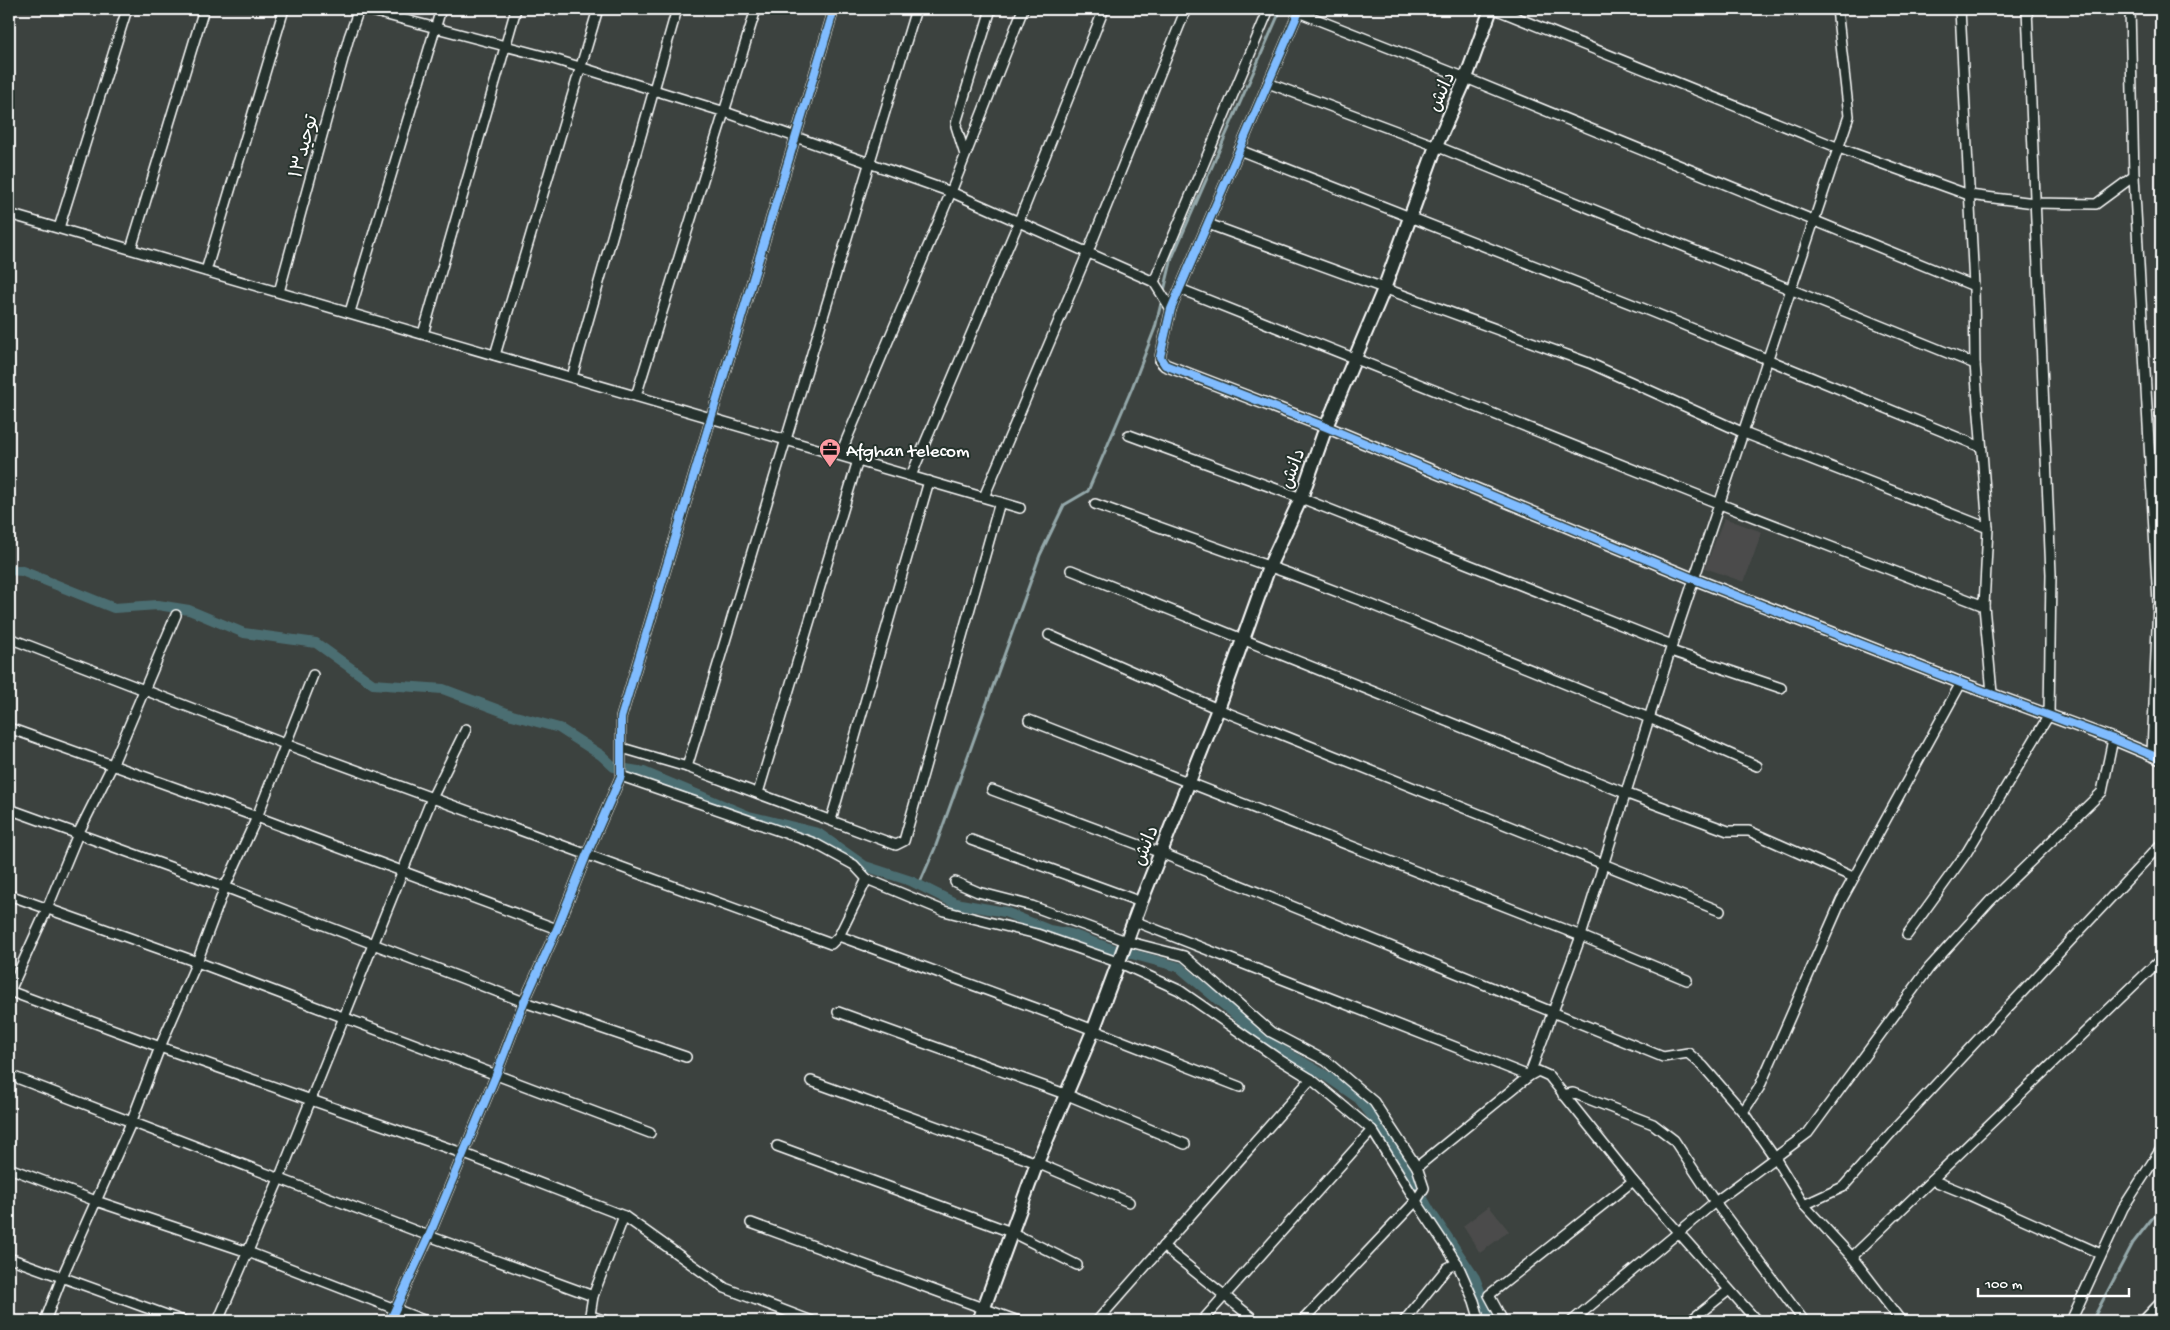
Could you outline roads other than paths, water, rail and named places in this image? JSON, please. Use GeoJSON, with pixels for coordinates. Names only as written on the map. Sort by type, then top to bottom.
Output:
{"type":"FeatureCollection","features":[{"type":"Feature","properties":{"kind":"main road","name":"دانش"},"geometry":{"type":"LineString","coordinates":[[979,1321],[1037,1163],[1093,1031],[1120,963],[1141,902],[1190,783],[1269,567],[1300,498],[1326,427],[1384,289],[1436,146],[1466,78],[1491,9]]}},
{"type":"Feature","properties":{"kind":"street"},"geometry":{"type":"LineString","coordinates":[[59,228],[127,9]]}},
{"type":"Feature","properties":{"kind":"street"},"geometry":{"type":"LineString","coordinates":[[131,249],[204,9]]}},
{"type":"Feature","properties":{"kind":"street"},"geometry":{"type":"LineString","coordinates":[[206,270],[284,9]]}},
{"type":"Feature","properties":{"kind":"street","name":"توحید۱۳"},"geometry":{"type":"LineString","coordinates":[[279,292],[349,36],[359,9]]}},
{"type":"Feature","properties":{"kind":"street"},"geometry":{"type":"LineString","coordinates":[[364,9],[505,45],[725,112],[796,139],[951,192],[1154,282],[1171,310]]}},
{"type":"Feature","properties":{"kind":"street"},"geometry":{"type":"LineString","coordinates":[[350,312],[441,9]]}},
{"type":"Feature","properties":{"kind":"street"},"geometry":{"type":"LineString","coordinates":[[423,334],[516,9]]}},
{"type":"Feature","properties":{"kind":"street"},"geometry":{"type":"LineString","coordinates":[[495,354],[598,9]]}},
{"type":"Feature","properties":{"kind":"street"},"geometry":{"type":"LineString","coordinates":[[572,377],[677,9]]}},
{"type":"Feature","properties":{"kind":"street"},"geometry":{"type":"LineString","coordinates":[[636,396],[756,9]]}},
{"type":"Feature","properties":{"kind":"street"},"geometry":{"type":"LineString","coordinates":[[390,1321],[428,1236],[496,1075],[524,1002],[557,929],[621,776],[621,718],[834,9]]}},
{"type":"Feature","properties":{"kind":"street"},"geometry":{"type":"LineString","coordinates":[[687,767],[916,9]]}},
{"type":"Feature","properties":{"kind":"street"},"geometry":{"type":"LineString","coordinates":[[965,155],[956,126],[957,120],[991,9]]}},
{"type":"Feature","properties":{"kind":"street"},"geometry":{"type":"LineString","coordinates":[[840,455],[951,192],[1023,9]]}},
{"type":"Feature","properties":{"kind":"street"},"geometry":{"type":"LineString","coordinates":[[911,476],[1020,221],[1104,9]]}},
{"type":"Feature","properties":{"kind":"street"},"geometry":{"type":"LineString","coordinates":[[984,497],[1088,252],[1186,9]]}},
{"type":"Feature","properties":{"kind":"street"},"geometry":{"type":"LineString","coordinates":[[1154,282],[1269,9]]}},
{"type":"Feature","properties":{"kind":"street"},"geometry":{"type":"LineString","coordinates":[[1495,9],[1838,148],[1969,195],[2035,203],[2096,204],[2134,176]]}},
{"type":"Feature","properties":{"kind":"street"},"geometry":{"type":"LineString","coordinates":[[1529,1076],[1580,936],[1694,579],[1849,116],[1837,9]]}},
{"type":"Feature","properties":{"kind":"street"},"geometry":{"type":"LineString","coordinates":[[1960,9],[1974,286],[1975,364],[1988,528],[1984,606],[1992,693]]}},
{"type":"Feature","properties":{"kind":"street"},"geometry":{"type":"LineString","coordinates":[[1907,936],[1967,852],[2049,716],[2051,574],[2027,9]]}},
{"type":"Feature","properties":{"kind":"street"},"geometry":{"type":"LineString","coordinates":[[1974,286],[1299,10],[1171,310],[1160,357],[1161,362],[1165,365],[1326,427],[1694,579],[1961,683],[2157,756],[2158,602],[2134,176],[2130,9]]}},
{"type":"Feature","properties":{"kind":"street"},"geometry":{"type":"LineString","coordinates":[[1268,83],[1436,146],[1975,364]]}},
{"type":"Feature","properties":{"kind":"street"},"geometry":{"type":"LineString","coordinates":[[1240,150],[1652,312],[1981,447]]}},
{"type":"Feature","properties":{"kind":"street"},"geometry":{"type":"LineString","coordinates":[[9,214],[1020,508]]}},
{"type":"Feature","properties":{"kind":"street"},"geometry":{"type":"LineString","coordinates":[[1208,224],[1589,363],[1744,433],[1988,528]]}},
{"type":"Feature","properties":{"kind":"street"},"geometry":{"type":"LineString","coordinates":[[1180,289],[1720,504],[1984,606]]}},
{"type":"Feature","properties":{"kind":"street"},"geometry":{"type":"LineString","coordinates":[[1129,436],[1300,498],[1672,648],[1781,688]]}},
{"type":"Feature","properties":{"kind":"street"},"geometry":{"type":"LineString","coordinates":[[758,793],[858,460]]}},
{"type":"Feature","properties":{"kind":"street"},"geometry":{"type":"LineString","coordinates":[[831,820],[929,481]]}},
{"type":"Feature","properties":{"kind":"street"},"geometry":{"type":"LineString","coordinates":[[622,748],[687,767],[896,845],[904,841],[1000,502]]}},
{"type":"Feature","properties":{"kind":"street"},"geometry":{"type":"LineString","coordinates":[[1095,504],[1367,603],[1649,718],[1757,766]]}},
{"type":"Feature","properties":{"kind":"street"},"geometry":{"type":"LineString","coordinates":[[1071,570],[1625,794],[1728,831],[1749,831],[1853,877]]}},
{"type":"Feature","properties":{"kind":"street"},"geometry":{"type":"LineString","coordinates":[[176,615],[112,766],[78,834],[47,909],[9,992],[462,1153],[624,1216],[725,1288],[812,1321]]}},
{"type":"Feature","properties":{"kind":"street"},"geometry":{"type":"LineString","coordinates":[[1048,636],[1218,709],[1720,911]]}},
{"type":"Feature","properties":{"kind":"street"},"geometry":{"type":"LineString","coordinates":[[9,638],[285,744],[586,856],[831,944],[839,936],[867,880]]}},
{"type":"Feature","properties":{"kind":"street"},"geometry":{"type":"LineString","coordinates":[[45,1321],[62,1277],[131,1123],[225,887],[257,817],[313,675]]}},
{"type":"Feature","properties":{"kind":"street"},"geometry":{"type":"LineString","coordinates":[[1743,1112],[1759,1088],[1853,877],[1961,683]]}},
{"type":"Feature","properties":{"kind":"street"},"geometry":{"type":"LineString","coordinates":[[1030,720],[1580,936],[1687,980]]}},
{"type":"Feature","properties":{"kind":"street"},"geometry":{"type":"LineString","coordinates":[[9,728],[257,817],[557,929]]}},
{"type":"Feature","properties":{"kind":"street"},"geometry":{"type":"LineString","coordinates":[[218,1321],[312,1100],[432,798],[466,729]]}},
{"type":"Feature","properties":{"kind":"street"},"geometry":{"type":"LineString","coordinates":[[1572,1321],[1679,1234],[1715,1202],[1808,1133],[1929,968],[1990,901],[2102,792],[2114,739]]}},
{"type":"Feature","properties":{"kind":"street"},"geometry":{"type":"LineString","coordinates":[[621,776],[814,844],[854,865],[867,880],[944,911],[1037,934],[1120,963],[1179,990],[1280,1060],[1311,1079],[1372,1130],[1457,1263],[1474,1301],[1480,1321]]}},
{"type":"Feature","properties":{"kind":"street"},"geometry":{"type":"LineString","coordinates":[[992,790],[1161,853],[1663,1057],[1688,1053],[1703,1066],[1743,1112],[1775,1158],[1804,1205],[1852,1257],[1901,1321]]}},
{"type":"Feature","properties":{"kind":"street"},"geometry":{"type":"LineString","coordinates":[[9,809],[225,887],[524,1002],[686,1057]]}},
{"type":"Feature","properties":{"kind":"street"},"geometry":{"type":"LineString","coordinates":[[972,840],[1141,902]]}},
{"type":"Feature","properties":{"kind":"street"},"geometry":{"type":"LineString","coordinates":[[1804,1205],[1843,1186],[2161,844]]}},
{"type":"Feature","properties":{"kind":"street"},"geometry":{"type":"LineString","coordinates":[[955,882],[978,892],[1032,906],[1126,941],[1184,956],[1271,1032],[1326,1061],[1374,1102],[1417,1167],[1424,1188],[1416,1201],[1302,1321]]}},
{"type":"Feature","properties":{"kind":"street"},"geometry":{"type":"LineString","coordinates":[[9,895],[196,962],[650,1133]]}},
{"type":"Feature","properties":{"kind":"street"},"geometry":{"type":"LineString","coordinates":[[1134,921],[1529,1076]]}},
{"type":"Feature","properties":{"kind":"street"},"geometry":{"type":"LineString","coordinates":[[839,936],[1240,1088]]}},
{"type":"Feature","properties":{"kind":"street"},"geometry":{"type":"LineString","coordinates":[[1852,1257],[2161,959]]}},
{"type":"Feature","properties":{"kind":"street"},"geometry":{"type":"LineString","coordinates":[[838,1012],[1066,1094],[1185,1144]]}},
{"type":"Feature","properties":{"kind":"street"},"geometry":{"type":"LineString","coordinates":[[1417,1167],[1529,1076],[1538,1071],[1548,1076],[1633,1181],[1757,1321]]}},
{"type":"Feature","properties":{"kind":"street"},"geometry":{"type":"LineString","coordinates":[[9,1075],[428,1236],[594,1296]]}},
{"type":"Feature","properties":{"kind":"street"},"geometry":{"type":"LineString","coordinates":[[1097,1321],[1311,1079]]}},
{"type":"Feature","properties":{"kind":"street"},"geometry":{"type":"LineString","coordinates":[[811,1081],[1037,1163],[1129,1202]]}},
{"type":"Feature","properties":{"kind":"street"},"geometry":{"type":"LineString","coordinates":[[1563,1095],[1573,1093],[1653,1124],[1674,1140],[1715,1202],[1804,1321]]}},
{"type":"Feature","properties":{"kind":"street"},"geometry":{"type":"LineString","coordinates":[[1202,1321],[1372,1130]]}},
{"type":"Feature","properties":{"kind":"street"},"geometry":{"type":"LineString","coordinates":[[776,1146],[1011,1232],[1077,1265]]}},
{"type":"Feature","properties":{"kind":"street"},"geometry":{"type":"LineString","coordinates":[[2071,1321],[2123,1208],[2161,1149]]}},
{"type":"Feature","properties":{"kind":"street"},"geometry":{"type":"LineString","coordinates":[[9,1168],[96,1201],[248,1252],[426,1321]]}},
{"type":"Feature","properties":{"kind":"street"},"geometry":{"type":"LineString","coordinates":[[1932,1180],[1969,1194],[2101,1254]]}},
{"type":"Feature","properties":{"kind":"street"},"geometry":{"type":"LineString","coordinates":[[1503,1321],[1489,1295],[1633,1181]]}},
{"type":"Feature","properties":{"kind":"street"},"geometry":{"type":"LineString","coordinates":[[606,1321],[590,1318],[594,1296],[624,1216]]}},
{"type":"Feature","properties":{"kind":"street"},"geometry":{"type":"LineString","coordinates":[[751,1223],[1018,1321]]}},
{"type":"Feature","properties":{"kind":"street"},"geometry":{"type":"LineString","coordinates":[[1163,1246],[1223,1297],[1256,1321]]}},
{"type":"Feature","properties":{"kind":"street"},"geometry":{"type":"LineString","coordinates":[[9,1258],[183,1321]]}},
{"type":"Feature","properties":{"kind":"street"},"geometry":{"type":"LineString","coordinates":[[1404,1321],[1447,1268],[1457,1263]]}},
{"type":"Feature","properties":{"kind":"street"},"geometry":{"type":"LineString","coordinates":[[1690,1321],[1729,1290]]}},
{"type":"Feature","properties":{"kind":"street"},"geometry":{"type":"LineString","coordinates":[[2142,1321],[2161,1302]]}},
{"type":"Feature","properties":{"kind":"waterway"},"geometry":{"type":"LineString","coordinates":[[919,885],[935,848],[1040,555],[1064,505],[1088,491],[1132,388],[1155,328],[1172,258],[1281,9]]}},
{"type":"Feature","properties":{"kind":"waterway"},"geometry":{"type":"LineString","coordinates":[[9,570],[22,571],[114,608],[158,605],[189,610],[244,633],[316,643],[373,684],[443,689],[512,715],[559,728],[601,755],[614,767],[644,772],[749,816],[818,833],[865,866],[911,881],[955,903],[1005,912],[1049,930],[1071,934],[1106,947],[1179,967],[1268,1042],[1323,1074],[1359,1099],[1385,1133],[1430,1211],[1475,1278],[1491,1321]]}},
{"type":"Feature","properties":{"kind":"waterway"},"geometry":{"type":"LineString","coordinates":[[2092,1321],[2133,1243],[2161,1207]]}},
{"type":"Feature","properties":{"kind":"place","name":"Afghan telecom"},"geometry":{"type":"Point","coordinates":[830,468]}}]}
